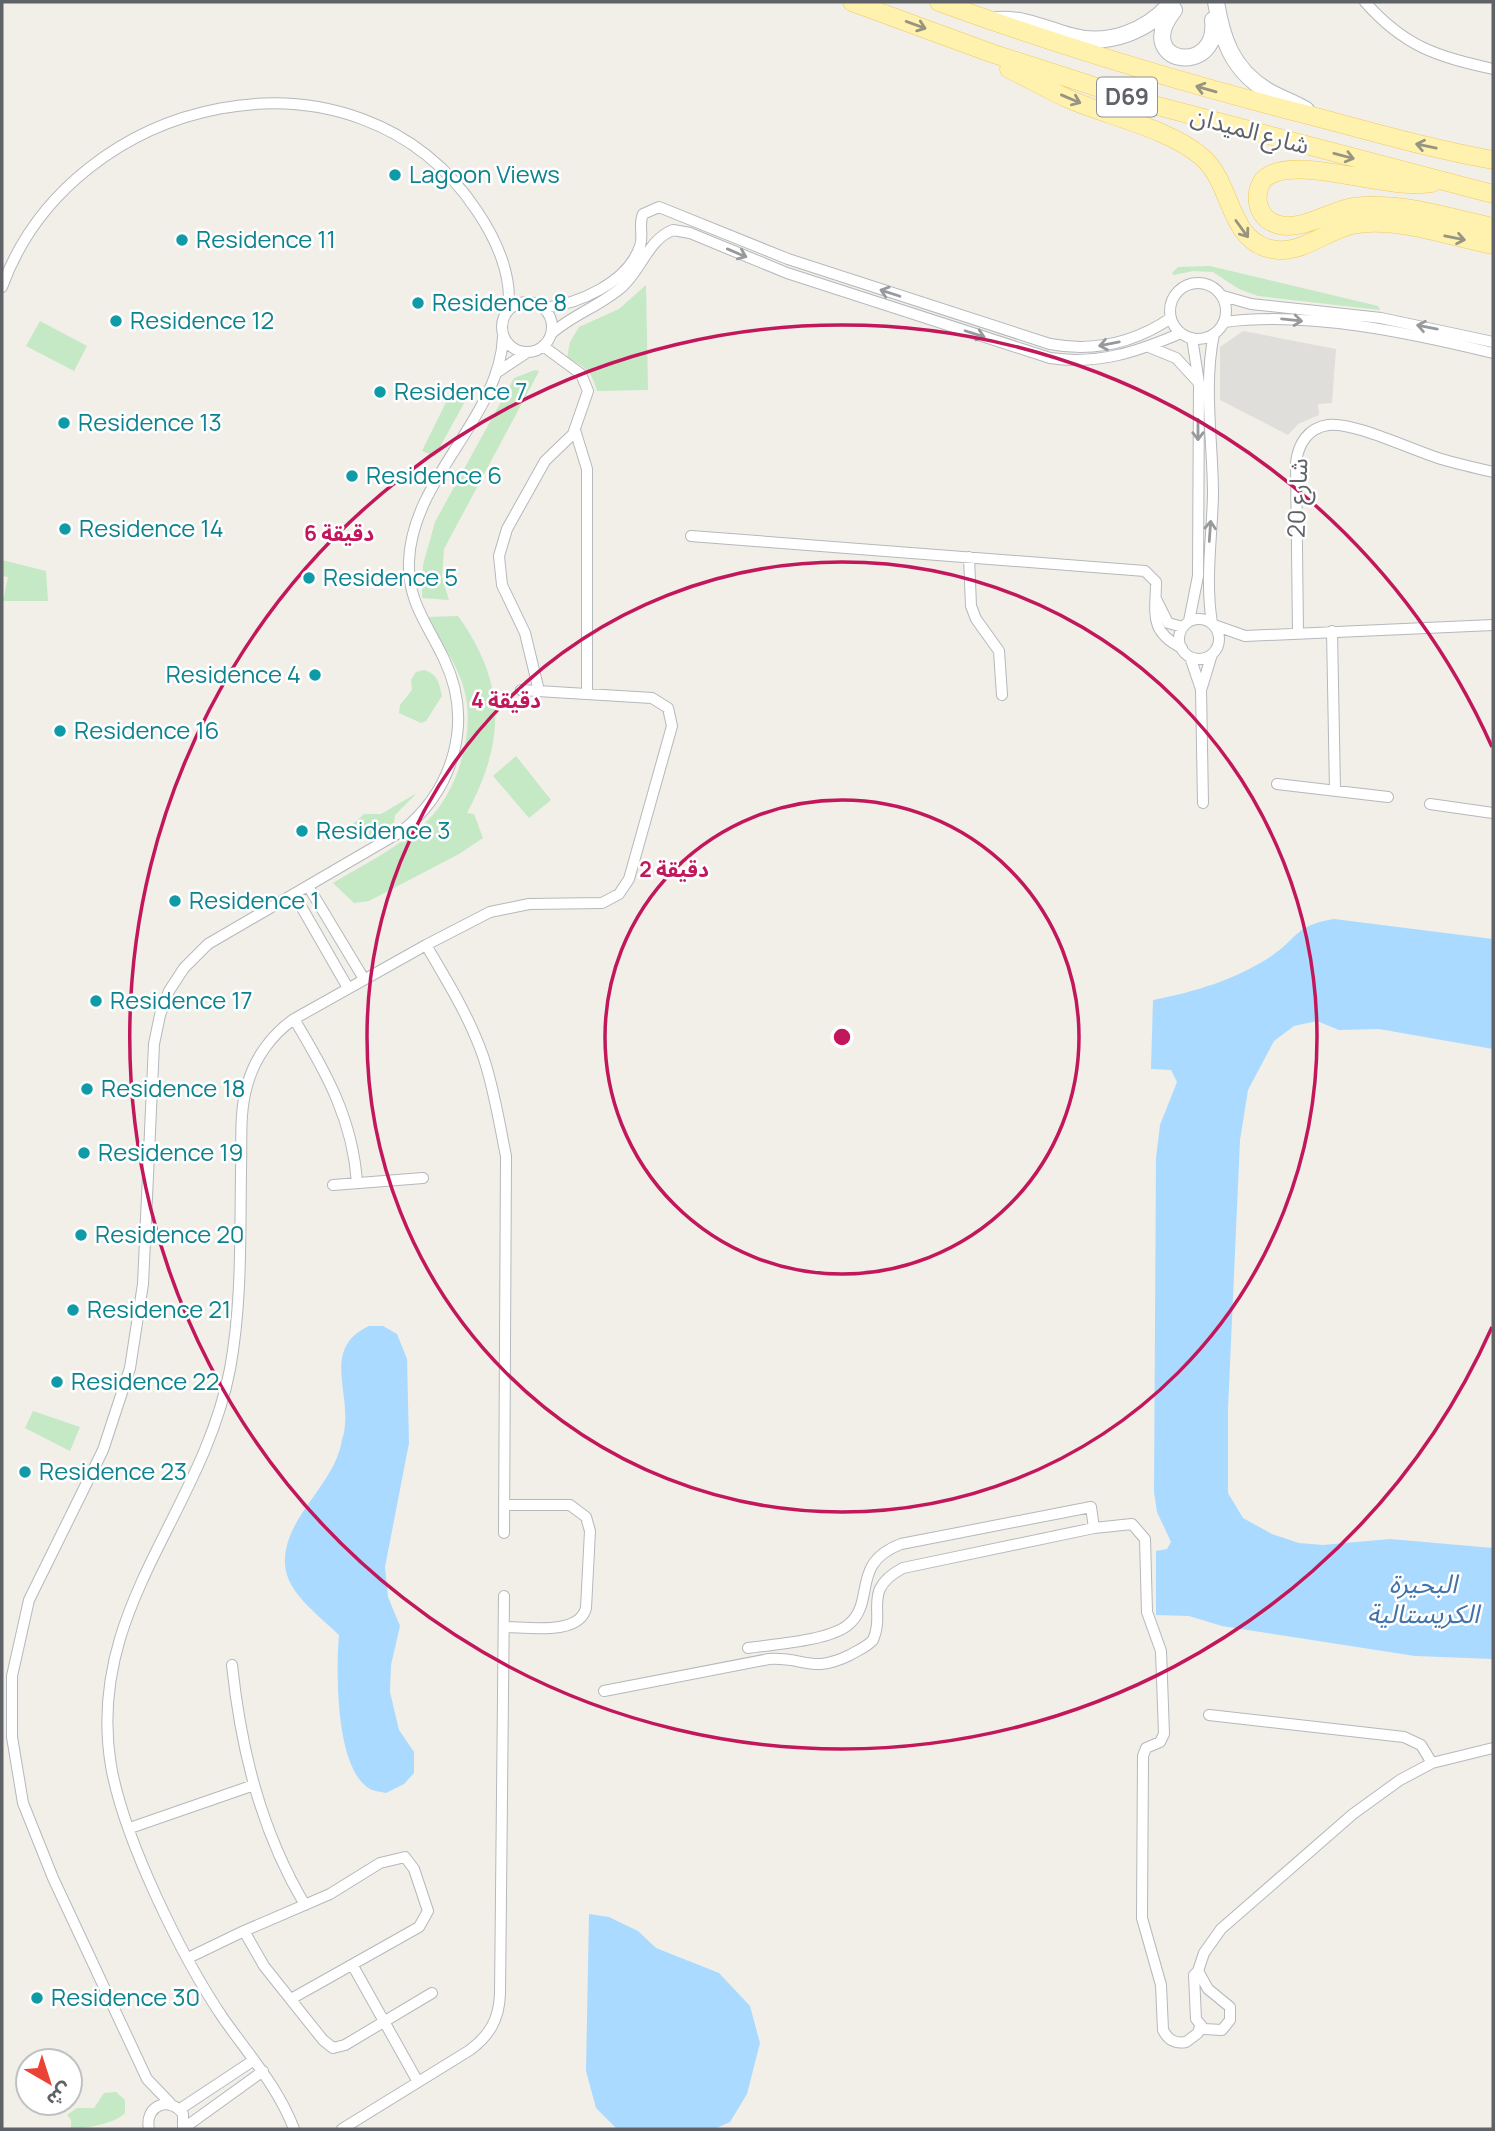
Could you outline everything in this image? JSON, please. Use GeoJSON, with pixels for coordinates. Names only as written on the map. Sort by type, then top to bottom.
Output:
{"type":"FeatureCollection","features":[{"type":"Feature","properties":{"kind":"main road","name":"شارع الميدان"},"geometry":{"type":"LineString","coordinates":[[852,2],[991,53],[1146,103],[1493,194]]}},
{"type":"Feature","properties":{"kind":"main road","name":"شارع الميدان"},"geometry":{"type":"LineString","coordinates":[[940,2],[1130,67],[1407,142],[1493,160]]}},
{"type":"Feature","properties":{"kind":"main road"},"geometry":{"type":"LineString","coordinates":[[991,53],[1006,67],[1063,96],[1192,150],[1219,178],[1240,228],[1251,240],[1267,248],[1295,249],[1341,228],[1378,223],[1493,245]]}},
{"type":"Feature","properties":{"kind":"main road"},"geometry":{"type":"LineString","coordinates":[[1440,181],[1396,185],[1282,168],[1263,180],[1257,198],[1260,210],[1268,220],[1286,226],[1340,209],[1368,206],[1395,207],[1493,227]]}},
{"type":"Feature","properties":{"kind":"street"},"geometry":{"type":"LineString","coordinates":[[990,21],[1021,21],[1073,37],[1107,38],[1140,29],[1157,18],[1172,2]]}},
{"type":"Feature","properties":{"kind":"street"},"geometry":{"type":"LineString","coordinates":[[1179,2],[1164,25],[1162,40],[1170,54],[1186,58],[1201,53],[1213,37],[1214,2]]}},
{"type":"Feature","properties":{"kind":"street"},"geometry":{"type":"LineString","coordinates":[[1214,2],[1223,40],[1240,68],[1256,84],[1296,104],[1312,117]]}},
{"type":"Feature","properties":{"kind":"street"},"geometry":{"type":"LineString","coordinates":[[1365,2],[1392,30],[1419,48],[1450,59],[1493,69]]}},
{"type":"Feature","properties":{"kind":"street"},"geometry":{"type":"LineString","coordinates":[[2,287],[17,252],[44,211],[100,160],[175,119],[220,108],[258,104],[328,108],[358,116],[407,140],[440,168],[469,199],[492,238],[508,282],[508,310],[502,323],[499,371],[421,511],[410,547],[412,596],[421,620],[449,670],[457,699],[457,744],[448,772],[425,811],[402,831],[208,944],[184,968],[164,1003],[154,1044],[143,1284],[130,1368],[103,1450],[29,1600],[12,1676],[12,1737],[23,1803],[53,1878],[146,2080],[149,2129]]}},
{"type":"Feature","properties":{"kind":"street"},"geometry":{"type":"LineString","coordinates":[[499,371],[526,353],[543,346],[551,334],[578,313],[596,310],[628,265],[642,239],[643,214],[659,207],[788,259],[1061,346],[1096,347],[1123,341],[1171,317]]}},
{"type":"Feature","properties":{"kind":"street"},"geometry":{"type":"LineString","coordinates":[[543,308],[607,296],[634,284],[644,260],[663,235],[680,230],[807,280],[1050,358],[1093,360],[1149,346],[1181,333]]}},
{"type":"Feature","properties":{"kind":"street"},"geometry":{"type":"LineString","coordinates":[[568,303],[615,269],[642,239]]}},
{"type":"Feature","properties":{"kind":"street"},"geometry":{"type":"LineString","coordinates":[[508,282],[529,302],[543,308],[551,320],[551,334]]}},
{"type":"Feature","properties":{"kind":"street"},"geometry":{"type":"LineString","coordinates":[[1201,689],[1219,633],[1213,624],[1208,587],[1213,494],[1210,372],[1214,334],[1224,322],[1226,306],[1223,296],[1214,287],[1202,282],[1184,286],[1172,299],[1171,317],[1181,333],[1192,338],[1214,334]]}},
{"type":"Feature","properties":{"kind":"street"},"geometry":{"type":"LineString","coordinates":[[1223,296],[1251,304],[1381,318],[1493,342]]}},
{"type":"Feature","properties":{"kind":"street"},"geometry":{"type":"LineString","coordinates":[[508,310],[520,303],[529,302]]}},
{"type":"Feature","properties":{"kind":"street"},"geometry":{"type":"LineString","coordinates":[[1224,322],[1271,319],[1340,326],[1493,354]]}},
{"type":"Feature","properties":{"kind":"street"},"geometry":{"type":"LineString","coordinates":[[503,337],[512,348],[526,353]]}},
{"type":"Feature","properties":{"kind":"street"},"geometry":{"type":"LineString","coordinates":[[1182,648],[1179,640],[1198,587],[1199,383],[1192,338]]}},
{"type":"Feature","properties":{"kind":"street"},"geometry":{"type":"LineString","coordinates":[[539,691],[530,647],[502,585],[499,556],[507,529],[545,461],[575,430],[587,395],[587,384],[581,374],[543,346]]}},
{"type":"Feature","properties":{"kind":"street"},"geometry":{"type":"LineString","coordinates":[[1149,346],[1177,358],[1199,383]]}},
{"type":"Feature","properties":{"kind":"street","name":"شارع 20"},"geometry":{"type":"LineString","coordinates":[[1298,633],[1296,463],[1300,445],[1311,432],[1327,425],[1345,426],[1440,458],[1493,472]]}},
{"type":"Feature","properties":{"kind":"street"},"geometry":{"type":"LineString","coordinates":[[575,430],[587,469],[587,694]]}},
{"type":"Feature","properties":{"kind":"street"},"geometry":{"type":"LineString","coordinates":[[561,446],[579,450]]}},
{"type":"Feature","properties":{"kind":"street"},"geometry":{"type":"LineString","coordinates":[[1198,494],[1213,494]]}},
{"type":"Feature","properties":{"kind":"street"},"geometry":{"type":"LineString","coordinates":[[691,536],[1145,571],[1154,578],[1156,599],[1153,611],[1159,628],[1167,639],[1191,657],[1201,689],[1203,803]]}},
{"type":"Feature","properties":{"kind":"street"},"geometry":{"type":"LineString","coordinates":[[969,557],[971,606],[976,620],[999,651],[1002,695]]}},
{"type":"Feature","properties":{"kind":"street"},"geometry":{"type":"LineString","coordinates":[[1156,599],[1168,623],[1186,624],[1201,619],[1245,636]]}},
{"type":"Feature","properties":{"kind":"street"},"geometry":{"type":"LineString","coordinates":[[1191,657],[1202,659],[1245,636],[1493,625]]}},
{"type":"Feature","properties":{"kind":"street"},"geometry":{"type":"LineString","coordinates":[[1332,631],[1335,790]]}},
{"type":"Feature","properties":{"kind":"street"},"geometry":{"type":"LineString","coordinates":[[294,2129],[281,2099],[222,2017],[188,1958],[162,1905],[130,1828],[115,1785],[109,1750],[107,1698],[111,1665],[126,1615],[191,1485],[222,1403],[237,1321],[244,1098],[250,1075],[262,1053],[277,1033],[295,1019],[490,912],[529,904],[603,903],[614,898],[627,885],[662,768],[672,717],[665,705],[652,698],[521,690]]}},
{"type":"Feature","properties":{"kind":"street"},"geometry":{"type":"LineString","coordinates":[[1277,784],[1388,797]]}},
{"type":"Feature","properties":{"kind":"street"},"geometry":{"type":"LineString","coordinates":[[1430,804],[1493,813]]}},
{"type":"Feature","properties":{"kind":"street"},"geometry":{"type":"LineString","coordinates":[[308,886],[364,979]]}},
{"type":"Feature","properties":{"kind":"street"},"geometry":{"type":"LineString","coordinates":[[294,894],[348,988]]}},
{"type":"Feature","properties":{"kind":"street"},"geometry":{"type":"LineString","coordinates":[[323,944],[338,935]]}},
{"type":"Feature","properties":{"kind":"street"},"geometry":{"type":"LineString","coordinates":[[426,945],[467,1017],[483,1055],[495,1095],[506,1156],[505,1533]]}},
{"type":"Feature","properties":{"kind":"street"},"geometry":{"type":"LineString","coordinates":[[295,1019],[338,1098],[353,1148],[357,1183]]}},
{"type":"Feature","properties":{"kind":"street"},"geometry":{"type":"LineString","coordinates":[[333,1185],[423,1178]]}},
{"type":"Feature","properties":{"kind":"street"},"geometry":{"type":"LineString","coordinates":[[504,1627],[570,1626],[581,1619],[586,1608],[590,1531],[583,1513],[570,1505],[505,1505]]}},
{"type":"Feature","properties":{"kind":"street"},"geometry":{"type":"LineString","coordinates":[[748,1648],[826,1635],[847,1626],[860,1608],[865,1579],[871,1566],[887,1550],[901,1544],[1091,1507],[1094,1528]]}},
{"type":"Feature","properties":{"kind":"street"},"geometry":{"type":"LineString","coordinates":[[604,1691],[769,1659],[786,1659],[813,1666],[829,1665],[873,1640],[879,1592],[897,1571],[1125,1522],[1138,1527],[1145,1539],[1147,1612],[1161,1651],[1164,1734],[1160,1742],[1146,1748],[1143,1756],[1142,1918],[1161,1985],[1163,2030],[1172,2041],[1179,2043],[1193,2039],[1200,2026],[1194,1973],[1214,1936],[1251,1900],[1399,1780],[1432,1763],[1493,1748]]}},
{"type":"Feature","properties":{"kind":"street"},"geometry":{"type":"LineString","coordinates":[[342,2129],[481,2042],[490,2032],[499,2008],[504,1596]]}},
{"type":"Feature","properties":{"kind":"street"},"geometry":{"type":"LineString","coordinates":[[232,1665],[240,1726],[254,1785],[285,1872],[305,1905]]}},
{"type":"Feature","properties":{"kind":"street"},"geometry":{"type":"LineString","coordinates":[[1209,1715],[1404,1737],[1422,1745],[1432,1763]]}},
{"type":"Feature","properties":{"kind":"street"},"geometry":{"type":"LineString","coordinates":[[130,1828],[254,1785]]}},
{"type":"Feature","properties":{"kind":"street"},"geometry":{"type":"LineString","coordinates":[[188,1958],[305,1905],[380,1863],[405,1857],[414,1869],[428,1911],[419,1927],[291,2000]]}},
{"type":"Feature","properties":{"kind":"street"},"geometry":{"type":"LineString","coordinates":[[244,1931],[264,1966],[323,2040],[333,2048],[345,2045],[432,1993]]}},
{"type":"Feature","properties":{"kind":"street"},"geometry":{"type":"LineString","coordinates":[[352,1966],[418,2082]]}},
{"type":"Feature","properties":{"kind":"street"},"geometry":{"type":"LineString","coordinates":[[1198,1970],[1208,1989],[1226,2000],[1231,2011],[1230,2020],[1222,2030],[1209,2031],[1200,2026]]}},
{"type":"Feature","properties":{"kind":"street"},"geometry":{"type":"LineString","coordinates":[[149,2115],[160,2104],[175,2106],[224,2083],[254,2060]]}},
{"type":"Feature","properties":{"kind":"street"},"geometry":{"type":"LineString","coordinates":[[184,2129],[262,2071]]}},
{"type":"Feature","properties":{"kind":"street"},"geometry":{"type":"LineString","coordinates":[[146,2080],[185,2118],[184,2129]]}},
{"type":"Feature","properties":{"kind":"street"},"geometry":{"type":"LineString","coordinates":[[224,2083],[230,2093]]}},
{"type":"Feature","properties":{"kind":"shaded area"},"geometry":{"type":"Polygon","coordinates":[[[1243,331],[1336,349],[1332,403],[1318,404],[1319,415],[1298,424],[1288,435],[1220,400],[1220,347],[1243,331]]]}},
{"type":"Feature","properties":{"kind":"green space"},"geometry":{"type":"Polygon","coordinates":[[[1210,266],[1378,306],[1380,310],[1258,296],[1239,289],[1213,272],[1172,273],[1178,267],[1210,266]]]}},
{"type":"Feature","properties":{"kind":"green space"},"geometry":{"type":"Polygon","coordinates":[[[646,285],[648,390],[597,391],[587,370],[567,358],[570,342],[579,327],[619,309],[646,285]]]}},
{"type":"Feature","properties":{"kind":"green space"},"geometry":{"type":"Polygon","coordinates":[[[40,321],[87,346],[74,371],[26,346],[40,321]]]}},
{"type":"Feature","properties":{"kind":"green space"},"geometry":{"type":"Polygon","coordinates":[[[539,371],[444,549],[442,577],[449,600],[422,598],[423,565],[435,522],[514,378],[539,371]]]}},
{"type":"Feature","properties":{"kind":"green space"},"geometry":{"type":"Polygon","coordinates":[[[453,388],[468,396],[435,456],[422,451],[453,388]]]}},
{"type":"Feature","properties":{"kind":"green space"},"geometry":{"type":"Polygon","coordinates":[[[2,560],[46,571],[48,601],[3,601],[8,577],[2,576],[2,560]]]}},
{"type":"Feature","properties":{"kind":"green space"},"geometry":{"type":"Polygon","coordinates":[[[458,616],[485,665],[495,712],[489,761],[467,813],[474,814],[483,838],[459,854],[369,901],[354,903],[333,883],[394,847],[427,821],[438,809],[455,779],[468,726],[465,693],[454,664],[428,617],[458,616]]]}},
{"type":"Feature","properties":{"kind":"green space"},"geometry":{"type":"Polygon","coordinates":[[[424,670],[435,677],[442,696],[426,721],[421,723],[399,713],[400,705],[412,690],[411,680],[416,672],[424,670]]]}},
{"type":"Feature","properties":{"kind":"green space"},"geometry":{"type":"Polygon","coordinates":[[[516,756],[551,800],[529,818],[493,776],[516,756]]]}},
{"type":"Feature","properties":{"kind":"green space"},"geometry":{"type":"Polygon","coordinates":[[[417,793],[395,815],[394,823],[358,841],[353,838],[352,825],[364,814],[381,814],[417,793]]]}},
{"type":"Feature","properties":{"kind":"green space"},"geometry":{"type":"Polygon","coordinates":[[[33,1411],[80,1427],[70,1451],[25,1428],[33,1411]]]}},
{"type":"Feature","properties":{"kind":"green space"},"geometry":{"type":"Polygon","coordinates":[[[116,2092],[125,2100],[125,2113],[100,2125],[71,2129],[69,2117],[84,2117],[84,2108],[94,2108],[104,2093],[116,2092]]]}},
{"type":"Feature","properties":{"kind":"water","name":"البحيرة الكريستالية"},"geometry":{"type":"Polygon","coordinates":[[[1334,919],[1493,939],[1493,1049],[1379,1029],[1339,1030],[1317,1021],[1294,1026],[1274,1041],[1248,1090],[1240,1140],[1228,1409],[1228,1493],[1243,1518],[1272,1534],[1299,1543],[1323,1545],[1390,1539],[1493,1548],[1493,1659],[1415,1656],[1222,1626],[1189,1616],[1156,1615],[1156,1551],[1167,1549],[1171,1542],[1157,1512],[1154,1492],[1156,1158],[1160,1125],[1177,1082],[1171,1070],[1151,1069],[1153,1000],[1228,979],[1270,957],[1311,925],[1334,919]]]}},
{"type":"Feature","properties":{"kind":"water"},"geometry":{"type":"Polygon","coordinates":[[[369,1326],[383,1326],[397,1334],[407,1359],[409,1443],[385,1567],[388,1597],[400,1626],[391,1665],[390,1692],[399,1730],[414,1752],[414,1773],[404,1784],[386,1793],[370,1789],[358,1778],[344,1741],[338,1694],[339,1635],[314,1612],[291,1585],[285,1564],[286,1548],[292,1532],[336,1461],[341,1445],[345,1424],[342,1356],[355,1335],[369,1326]]]}},
{"type":"Feature","properties":{"kind":"water"},"geometry":{"type":"Polygon","coordinates":[[[589,1914],[609,1917],[638,1931],[656,1948],[719,1973],[750,2006],[760,2043],[747,2094],[730,2122],[714,2129],[617,2129],[596,2108],[586,2071],[589,1914]]]}},
{"type":"Feature","properties":{"kind":"place","name":"Lagoon Views"},"geometry":{"type":"Point","coordinates":[395,175]}},
{"type":"Feature","properties":{"kind":"place","name":"Residence 11"},"geometry":{"type":"Point","coordinates":[182,240]}},
{"type":"Feature","properties":{"kind":"place","name":"Residence 8"},"geometry":{"type":"Point","coordinates":[418,303]}},
{"type":"Feature","properties":{"kind":"place","name":"Residence 12"},"geometry":{"type":"Point","coordinates":[116,321]}},
{"type":"Feature","properties":{"kind":"place","name":"Residence 7"},"geometry":{"type":"Point","coordinates":[380,392]}},
{"type":"Feature","properties":{"kind":"place","name":"Residence 13"},"geometry":{"type":"Point","coordinates":[64,423]}},
{"type":"Feature","properties":{"kind":"place","name":"Residence 6"},"geometry":{"type":"Point","coordinates":[352,476]}},
{"type":"Feature","properties":{"kind":"place","name":"Residence 14"},"geometry":{"type":"Point","coordinates":[65,529]}},
{"type":"Feature","properties":{"kind":"place","name":"Residence 5"},"geometry":{"type":"Point","coordinates":[309,578]}},
{"type":"Feature","properties":{"kind":"place","name":"Residence 4"},"geometry":{"type":"Point","coordinates":[315,675]}},
{"type":"Feature","properties":{"kind":"place","name":"Residence 16"},"geometry":{"type":"Point","coordinates":[60,731]}},
{"type":"Feature","properties":{"kind":"place","name":"Residence 3"},"geometry":{"type":"Point","coordinates":[302,831]}},
{"type":"Feature","properties":{"kind":"place","name":"Residence 1"},"geometry":{"type":"Point","coordinates":[175,901]}},
{"type":"Feature","properties":{"kind":"place","name":"Residence 17"},"geometry":{"type":"Point","coordinates":[96,1001]}},
{"type":"Feature","properties":{"kind":"place","name":"Residence 18"},"geometry":{"type":"Point","coordinates":[87,1089]}},
{"type":"Feature","properties":{"kind":"place","name":"Residence 19"},"geometry":{"type":"Point","coordinates":[84,1153]}},
{"type":"Feature","properties":{"kind":"place","name":"Residence 20"},"geometry":{"type":"Point","coordinates":[81,1235]}},
{"type":"Feature","properties":{"kind":"place","name":"Residence 21"},"geometry":{"type":"Point","coordinates":[73,1310]}},
{"type":"Feature","properties":{"kind":"place","name":"Residence 22"},"geometry":{"type":"Point","coordinates":[57,1382]}},
{"type":"Feature","properties":{"kind":"place","name":"Residence 23"},"geometry":{"type":"Point","coordinates":[25,1472]}},
{"type":"Feature","properties":{"kind":"place","name":"Residence 30"},"geometry":{"type":"Point","coordinates":[37,1998]}}]}
